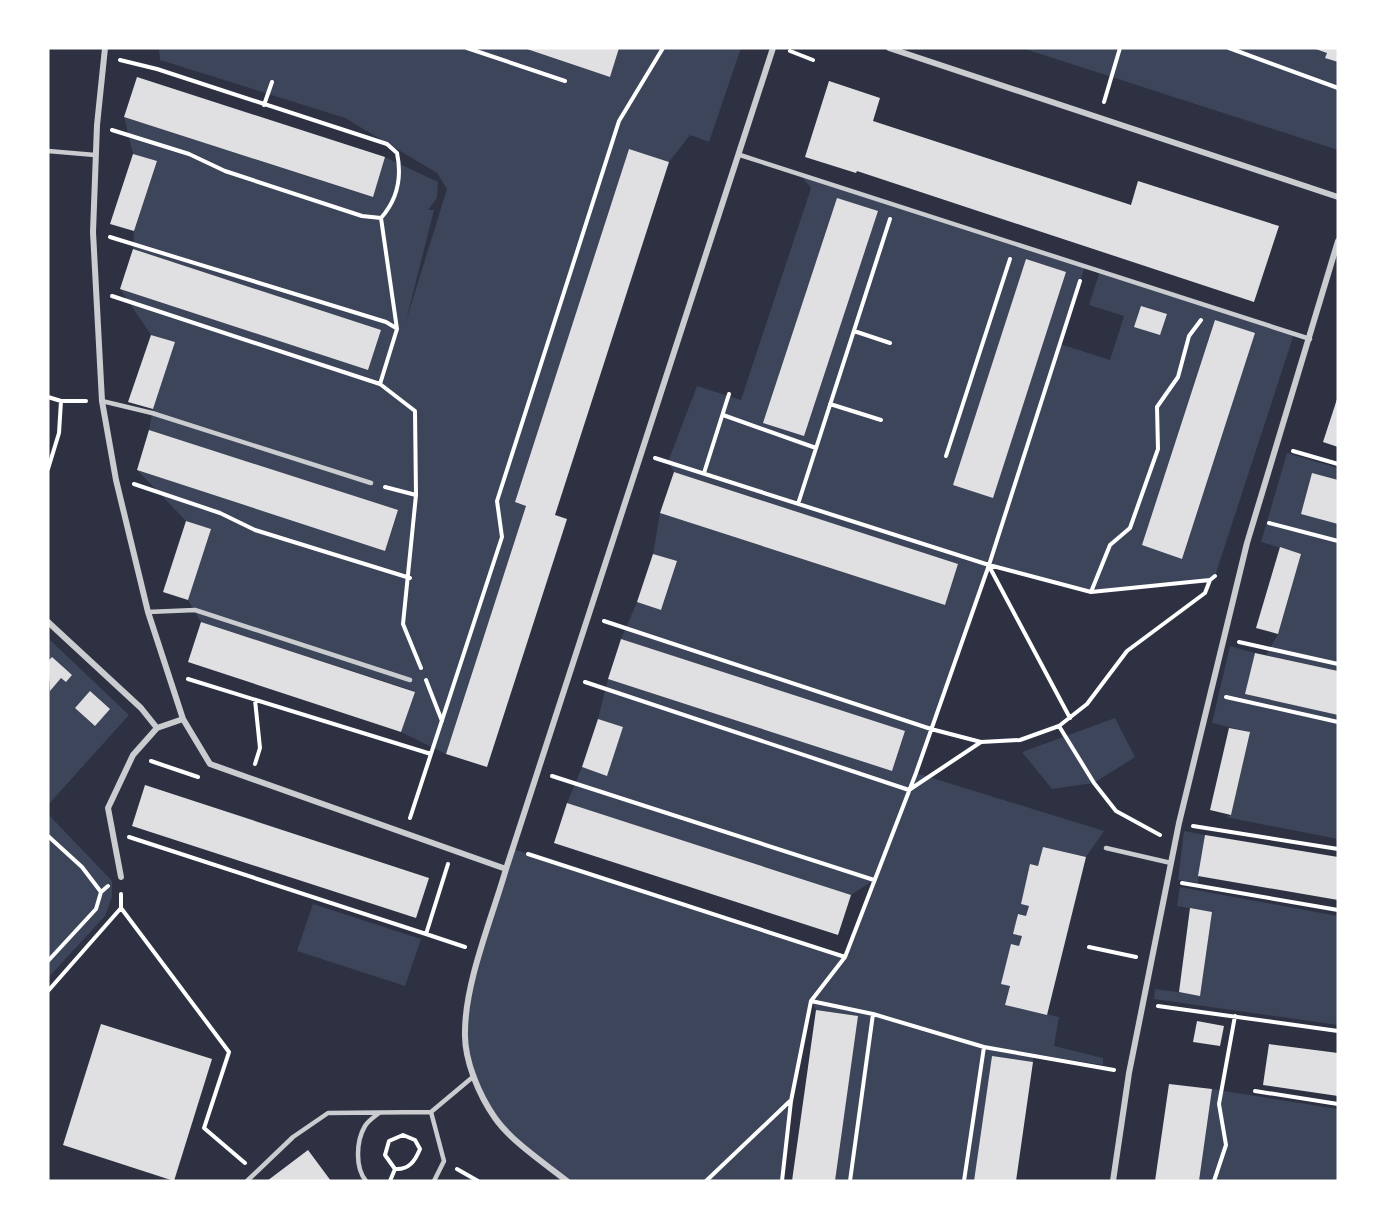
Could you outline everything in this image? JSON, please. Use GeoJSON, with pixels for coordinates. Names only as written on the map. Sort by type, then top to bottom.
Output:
{"type":"FeatureCollection","features":[{"type":"Feature","properties":{"kind":"street"},"geometry":{"type":"LineString","coordinates":[[105,48],[95,155],[93,232],[102,402],[116,480],[148,612],[183,719],[210,764],[506,869]]}},
{"type":"Feature","properties":{"kind":"street"},"geometry":{"type":"LineString","coordinates":[[567,1181],[533,1155],[495,1118],[474,1076],[465,1035],[467,1003],[506,869],[643,454],[773,48]]}},
{"type":"Feature","properties":{"kind":"street"},"geometry":{"type":"LineString","coordinates":[[889,48],[1338,197]]}},
{"type":"Feature","properties":{"kind":"street"},"geometry":{"type":"LineString","coordinates":[[1113,1181],[1129,1073],[1179,823],[1255,519],[1338,241]]}},
{"type":"Feature","properties":{"kind":"street"},"geometry":{"type":"LineString","coordinates":[[48,622],[141,708],[157,728]]}},
{"type":"Feature","properties":{"kind":"street"},"geometry":{"type":"LineString","coordinates":[[121,877],[108,808],[133,755],[157,728],[183,719]]}},
{"type":"Feature","properties":{"kind":"lane"},"geometry":{"type":"LineString","coordinates":[[48,151],[95,155]]}},
{"type":"Feature","properties":{"kind":"lane"},"geometry":{"type":"LineString","coordinates":[[740,155],[1310,339]]}},
{"type":"Feature","properties":{"kind":"lane"},"geometry":{"type":"LineString","coordinates":[[102,402],[152,413],[371,483]]}},
{"type":"Feature","properties":{"kind":"lane"},"geometry":{"type":"LineString","coordinates":[[148,612],[195,610],[410,680]]}},
{"type":"Feature","properties":{"kind":"lane"},"geometry":{"type":"LineString","coordinates":[[1106,848],[1171,863]]}},
{"type":"Feature","properties":{"kind":"lane"},"geometry":{"type":"LineString","coordinates":[[247,1181],[293,1137],[328,1113],[431,1112],[474,1076]]}},
{"type":"Feature","properties":{"kind":"lane"},"geometry":{"type":"LineString","coordinates":[[431,1112],[444,1161],[434,1181]]}},
{"type":"Feature","properties":{"kind":"lane"},"geometry":{"type":"LineString","coordinates":[[366,1181],[359,1173],[359,1142],[365,1125],[379,1113]]}},
{"type":"Feature","properties":{"kind":"path"},"geometry":{"type":"LineString","coordinates":[[467,48],[566,81]]}},
{"type":"Feature","properties":{"kind":"path"},"geometry":{"type":"LineString","coordinates":[[405,833],[502,537],[497,501],[619,121],[663,48]]}},
{"type":"Feature","properties":{"kind":"path"},"geometry":{"type":"LineString","coordinates":[[784,48],[813,60]]}},
{"type":"Feature","properties":{"kind":"path"},"geometry":{"type":"LineString","coordinates":[[1099,118],[1120,48]]}},
{"type":"Feature","properties":{"kind":"path"},"geometry":{"type":"LineString","coordinates":[[1229,48],[1338,88]]}},
{"type":"Feature","properties":{"kind":"path"},"geometry":{"type":"LineString","coordinates":[[104,57],[158,69],[387,144],[397,153],[400,168],[398,187],[390,207],[381,219],[397,329],[380,384]]}},
{"type":"Feature","properties":{"kind":"path"},"geometry":{"type":"LineString","coordinates":[[264,105],[272,82]]}},
{"type":"Feature","properties":{"kind":"path"},"geometry":{"type":"LineString","coordinates":[[97,125],[189,154],[237,175],[362,216],[381,219]]}},
{"type":"Feature","properties":{"kind":"path"},"geometry":{"type":"LineString","coordinates":[[93,232],[386,322],[397,329]]}},
{"type":"Feature","properties":{"kind":"path"},"geometry":{"type":"LineString","coordinates":[[798,504],[883,240]]}},
{"type":"Feature","properties":{"kind":"path"},"geometry":{"type":"LineString","coordinates":[[946,456],[1015,244]]}},
{"type":"Feature","properties":{"kind":"path"},"geometry":{"type":"LineString","coordinates":[[782,1181],[791,1101],[811,1000],[845,957],[909,790],[989,565],[1085,266]]}},
{"type":"Feature","properties":{"kind":"path"},"geometry":{"type":"LineString","coordinates":[[95,291],[380,384],[415,411],[416,495],[410,578],[403,624],[442,721]]}},
{"type":"Feature","properties":{"kind":"path"},"geometry":{"type":"LineString","coordinates":[[1091,592],[1110,544],[1130,528],[1158,450],[1157,407],[1178,377],[1189,336],[1209,306]]}},
{"type":"Feature","properties":{"kind":"path"},"geometry":{"type":"LineString","coordinates":[[854,331],[890,343]]}},
{"type":"Feature","properties":{"kind":"path"},"geometry":{"type":"LineString","coordinates":[[704,473],[729,394]]}},
{"type":"Feature","properties":{"kind":"path"},"geometry":{"type":"LineString","coordinates":[[48,396],[61,401],[102,402]]}},
{"type":"Feature","properties":{"kind":"path"},"geometry":{"type":"LineString","coordinates":[[48,469],[59,433],[61,401]]}},
{"type":"Feature","properties":{"kind":"path"},"geometry":{"type":"LineString","coordinates":[[830,404],[881,420]]}},
{"type":"Feature","properties":{"kind":"path"},"geometry":{"type":"LineString","coordinates":[[723,415],[816,448]]}},
{"type":"Feature","properties":{"kind":"path"},"geometry":{"type":"LineString","coordinates":[[1277,447],[1338,464]]}},
{"type":"Feature","properties":{"kind":"path"},"geometry":{"type":"LineString","coordinates":[[590,616],[931,729],[981,742],[1020,740],[1059,726],[1087,704],[1128,651],[1205,593],[1213,578],[1091,592],[989,565],[643,454]]}},
{"type":"Feature","properties":{"kind":"path"},"geometry":{"type":"LineString","coordinates":[[116,480],[220,513],[255,530],[410,578]]}},
{"type":"Feature","properties":{"kind":"path"},"geometry":{"type":"LineString","coordinates":[[371,483],[416,495]]}},
{"type":"Feature","properties":{"kind":"path"},"geometry":{"type":"LineString","coordinates":[[1255,519],[1338,541]]}},
{"type":"Feature","properties":{"kind":"path"},"geometry":{"type":"LineString","coordinates":[[989,565],[1070,718]]}},
{"type":"Feature","properties":{"kind":"path"},"geometry":{"type":"LineString","coordinates":[[1224,639],[1338,664]]}},
{"type":"Feature","properties":{"kind":"path"},"geometry":{"type":"LineString","coordinates":[[167,673],[431,754]]}},
{"type":"Feature","properties":{"kind":"path"},"geometry":{"type":"LineString","coordinates":[[570,676],[909,790]]}},
{"type":"Feature","properties":{"kind":"path"},"geometry":{"type":"LineString","coordinates":[[1210,694],[1338,722]]}},
{"type":"Feature","properties":{"kind":"path"},"geometry":{"type":"LineString","coordinates":[[252,779],[260,748],[255,700]]}},
{"type":"Feature","properties":{"kind":"path"},"geometry":{"type":"LineString","coordinates":[[1059,726],[1094,783],[1116,811],[1160,835],[1179,823],[1338,849]]}},
{"type":"Feature","properties":{"kind":"path"},"geometry":{"type":"LineString","coordinates":[[909,790],[981,742]]}},
{"type":"Feature","properties":{"kind":"path"},"geometry":{"type":"LineString","coordinates":[[133,755],[205,779],[210,764]]}},
{"type":"Feature","properties":{"kind":"path"},"geometry":{"type":"LineString","coordinates":[[538,772],[874,880]]}},
{"type":"Feature","properties":{"kind":"path"},"geometry":{"type":"LineString","coordinates":[[111,831],[482,953]]}},
{"type":"Feature","properties":{"kind":"path"},"geometry":{"type":"LineString","coordinates":[[48,836],[82,867],[101,892]]}},
{"type":"Feature","properties":{"kind":"path"},"geometry":{"type":"LineString","coordinates":[[513,849],[845,957]]}},
{"type":"Feature","properties":{"kind":"path"},"geometry":{"type":"LineString","coordinates":[[426,934],[453,850]]}},
{"type":"Feature","properties":{"kind":"path"},"geometry":{"type":"LineString","coordinates":[[48,962],[96,909],[101,892],[121,877]]}},
{"type":"Feature","properties":{"kind":"path"},"geometry":{"type":"LineString","coordinates":[[121,877],[121,908],[229,1052],[204,1128],[256,1172]]}},
{"type":"Feature","properties":{"kind":"path"},"geometry":{"type":"LineString","coordinates":[[1167,881],[1338,910]]}},
{"type":"Feature","properties":{"kind":"path"},"geometry":{"type":"LineString","coordinates":[[48,991],[121,908]]}},
{"type":"Feature","properties":{"kind":"path"},"geometry":{"type":"LineString","coordinates":[[1089,947],[1152,961]]}},
{"type":"Feature","properties":{"kind":"path"},"geometry":{"type":"LineString","coordinates":[[811,1000],[873,1014],[984,1047],[1129,1073]]}},
{"type":"Feature","properties":{"kind":"path"},"geometry":{"type":"LineString","coordinates":[[1143,1004],[1338,1031]]}},
{"type":"Feature","properties":{"kind":"path"},"geometry":{"type":"LineString","coordinates":[[850,1181],[873,1014]]}},
{"type":"Feature","properties":{"kind":"path"},"geometry":{"type":"LineString","coordinates":[[1214,1181],[1226,1145],[1219,1104],[1234,1016]]}},
{"type":"Feature","properties":{"kind":"path"},"geometry":{"type":"LineString","coordinates":[[964,1181],[984,1047]]}},
{"type":"Feature","properties":{"kind":"path"},"geometry":{"type":"LineString","coordinates":[[1255,1091],[1338,1104]]}},
{"type":"Feature","properties":{"kind":"path"},"geometry":{"type":"LineString","coordinates":[[706,1181],[791,1101]]}},
{"type":"Feature","properties":{"kind":"path"},"geometry":{"type":"LineString","coordinates":[[403,1135],[415,1140],[420,1149],[416,1158],[408,1166],[394,1169],[385,1155],[389,1141],[403,1135]]}},
{"type":"Feature","properties":{"kind":"path"},"geometry":{"type":"LineString","coordinates":[[444,1161],[478,1181]]}},
{"type":"Feature","properties":{"kind":"path"},"geometry":{"type":"LineString","coordinates":[[390,1181],[394,1169]]}},
{"type":"Feature","properties":{"kind":"shaded area"},"geometry":{"type":"Polygon","coordinates":[[[159,48],[741,48],[709,142],[690,135],[669,162],[629,149],[515,502],[526,506],[446,754],[401,732],[414,691],[201,622],[188,600],[210,529],[186,521],[137,470],[385,551],[398,511],[149,430],[153,409],[175,342],[151,335],[120,289],[368,370],[381,330],[133,249],[134,231],[157,162],[133,154],[124,117],[372,197],[385,157],[438,182],[437,198],[428,210],[434,210],[406,321],[447,189],[437,173],[345,118],[160,60],[159,48]]]}},
{"type":"Feature","properties":{"kind":"shaded area"},"geometry":{"type":"Polygon","coordinates":[[[1022,48],[1338,48],[1338,150],[1022,48]]]}},
{"type":"Feature","properties":{"kind":"shaded area"},"geometry":{"type":"Polygon","coordinates":[[[800,174],[1085,266],[1060,344],[1110,360],[1124,316],[1089,305],[1100,271],[1294,334],[1215,576],[1210,580],[1091,592],[990,565],[916,773],[1104,831],[1086,857],[1043,847],[1038,866],[1030,864],[1021,904],[1029,906],[1026,916],[1018,914],[1014,933],[1022,936],[1019,946],[1011,944],[1010,986],[1005,1004],[1059,1017],[1054,1046],[1103,1058],[1103,1065],[1034,1054],[1033,1062],[992,1056],[974,1181],[835,1181],[858,1016],[816,1010],[811,1001],[791,1101],[782,1181],[567,1181],[533,1155],[495,1118],[474,1076],[465,1035],[467,1003],[513,849],[844,957],[874,880],[851,895],[567,803],[582,767],[606,775],[623,727],[598,719],[608,679],[892,771],[905,732],[621,639],[637,602],[661,610],[677,562],[653,554],[660,513],[945,605],[958,565],[674,472],[668,462],[697,386],[741,400],[811,188],[800,174]]]}},
{"type":"Feature","properties":{"kind":"shaded area"},"geometry":{"type":"Polygon","coordinates":[[[1287,453],[1338,468],[1338,671],[1266,655],[1278,634],[1301,554],[1261,542],[1287,453]]]}},
{"type":"Feature","properties":{"kind":"shaded area"},"geometry":{"type":"Polygon","coordinates":[[[48,638],[129,715],[48,805],[48,638]]]}},
{"type":"Feature","properties":{"kind":"shaded area"},"geometry":{"type":"Polygon","coordinates":[[[1230,646],[1255,653],[1246,694],[1338,715],[1338,839],[1225,817],[1231,815],[1249,732],[1212,723],[1230,646]]]}},
{"type":"Feature","properties":{"kind":"shaded area"},"geometry":{"type":"Polygon","coordinates":[[[1115,718],[1135,757],[1094,783],[1052,789],[1022,752],[1115,718]]]}},
{"type":"Feature","properties":{"kind":"shaded area"},"geometry":{"type":"Polygon","coordinates":[[[48,814],[112,881],[112,897],[105,916],[48,978],[48,814]]]}},
{"type":"Feature","properties":{"kind":"shaded area"},"geometry":{"type":"Polygon","coordinates":[[[1184,831],[1205,835],[1198,883],[1178,880],[1184,831]]]}},
{"type":"Feature","properties":{"kind":"shaded area"},"geometry":{"type":"Polygon","coordinates":[[[1180,887],[1338,916],[1338,1025],[1154,999],[1155,989],[1200,995],[1212,912],[1177,906],[1180,887]]]}},
{"type":"Feature","properties":{"kind":"shaded area"},"geometry":{"type":"Polygon","coordinates":[[[313,904],[421,939],[405,986],[297,951],[313,904]]]}},
{"type":"Feature","properties":{"kind":"shaded area"},"geometry":{"type":"Polygon","coordinates":[[[1212,1089],[1338,1109],[1338,1181],[1199,1181],[1212,1089]]]}},
{"type":"Feature","properties":{"kind":"building"},"geometry":{"type":"Polygon","coordinates":[[[524,48],[619,48],[610,77],[524,48]]]}},
{"type":"Feature","properties":{"kind":"building"},"geometry":{"type":"Polygon","coordinates":[[[1313,48],[1338,48],[1338,62],[1325,58],[1327,53],[1313,48]]]}},
{"type":"Feature","properties":{"kind":"building"},"geometry":{"type":"Polygon","coordinates":[[[137,77],[385,157],[373,197],[124,117],[137,77]]]}},
{"type":"Feature","properties":{"kind":"building"},"geometry":{"type":"Polygon","coordinates":[[[829,81],[880,98],[873,121],[1131,205],[1138,181],[1279,226],[1254,302],[857,171],[856,173],[805,157],[829,81]]]}},
{"type":"Feature","properties":{"kind":"building"},"geometry":{"type":"Polygon","coordinates":[[[629,149],[669,162],[555,515],[567,519],[487,767],[446,754],[526,506],[515,502],[629,149]]]}},
{"type":"Feature","properties":{"kind":"building"},"geometry":{"type":"Polygon","coordinates":[[[133,154],[157,161],[134,231],[110,224],[133,154]]]}},
{"type":"Feature","properties":{"kind":"building"},"geometry":{"type":"Polygon","coordinates":[[[837,198],[878,211],[804,436],[763,423],[837,198]]]}},
{"type":"Feature","properties":{"kind":"building"},"geometry":{"type":"Polygon","coordinates":[[[133,249],[381,330],[368,370],[120,289],[133,249]]]}},
{"type":"Feature","properties":{"kind":"building"},"geometry":{"type":"Polygon","coordinates":[[[1026,259],[1066,272],[993,498],[953,485],[1026,259]]]}},
{"type":"Feature","properties":{"kind":"building"},"geometry":{"type":"Polygon","coordinates":[[[1141,306],[1167,314],[1160,335],[1134,327],[1141,306]]]}},
{"type":"Feature","properties":{"kind":"building"},"geometry":{"type":"Polygon","coordinates":[[[1215,320],[1255,333],[1182,559],[1142,545],[1215,320]]]}},
{"type":"Feature","properties":{"kind":"building"},"geometry":{"type":"Polygon","coordinates":[[[151,335],[175,342],[153,409],[128,402],[151,335]]]}},
{"type":"Feature","properties":{"kind":"building"},"geometry":{"type":"Polygon","coordinates":[[[1338,396],[1338,447],[1323,442],[1338,396]]]}},
{"type":"Feature","properties":{"kind":"building"},"geometry":{"type":"Polygon","coordinates":[[[149,430],[398,510],[385,551],[137,470],[149,430]]]}},
{"type":"Feature","properties":{"kind":"building"},"geometry":{"type":"Polygon","coordinates":[[[674,472],[958,564],[945,605],[660,513],[674,472]]]}},
{"type":"Feature","properties":{"kind":"building"},"geometry":{"type":"Polygon","coordinates":[[[1312,473],[1338,480],[1338,524],[1301,514],[1312,473]]]}},
{"type":"Feature","properties":{"kind":"building"},"geometry":{"type":"Polygon","coordinates":[[[186,521],[211,529],[188,600],[163,592],[186,521]]]}},
{"type":"Feature","properties":{"kind":"building"},"geometry":{"type":"Polygon","coordinates":[[[1280,547],[1301,554],[1278,634],[1256,628],[1280,547]]]}},
{"type":"Feature","properties":{"kind":"building"},"geometry":{"type":"Polygon","coordinates":[[[653,554],[677,561],[661,610],[637,602],[653,554]]]}},
{"type":"Feature","properties":{"kind":"building"},"geometry":{"type":"Polygon","coordinates":[[[201,622],[415,692],[401,732],[188,662],[201,622]]]}},
{"type":"Feature","properties":{"kind":"building"},"geometry":{"type":"Polygon","coordinates":[[[621,639],[905,731],[892,771],[608,679],[621,639]]]}},
{"type":"Feature","properties":{"kind":"building"},"geometry":{"type":"Polygon","coordinates":[[[1255,653],[1338,671],[1338,715],[1245,694],[1255,653]]]}},
{"type":"Feature","properties":{"kind":"building"},"geometry":{"type":"Polygon","coordinates":[[[52,657],[72,675],[66,682],[61,678],[50,691],[48,661],[52,657]]]}},
{"type":"Feature","properties":{"kind":"building"},"geometry":{"type":"Polygon","coordinates":[[[90,691],[110,709],[95,726],[75,708],[90,691]]]}},
{"type":"Feature","properties":{"kind":"building"},"geometry":{"type":"Polygon","coordinates":[[[598,719],[623,727],[607,776],[582,767],[598,719]]]}},
{"type":"Feature","properties":{"kind":"building"},"geometry":{"type":"Polygon","coordinates":[[[1229,728],[1250,732],[1231,815],[1210,810],[1229,728]]]}},
{"type":"Feature","properties":{"kind":"building"},"geometry":{"type":"Polygon","coordinates":[[[145,785],[429,878],[416,918],[132,826],[145,785]]]}},
{"type":"Feature","properties":{"kind":"building"},"geometry":{"type":"Polygon","coordinates":[[[567,803],[851,895],[838,935],[554,843],[567,803]]]}},
{"type":"Feature","properties":{"kind":"building"},"geometry":{"type":"Polygon","coordinates":[[[1205,835],[1338,857],[1338,900],[1198,876],[1205,835]]]}},
{"type":"Feature","properties":{"kind":"building"},"geometry":{"type":"Polygon","coordinates":[[[1043,847],[1086,857],[1047,1015],[1005,1005],[1010,986],[1001,984],[1011,944],[1019,946],[1022,936],[1013,934],[1018,914],[1026,916],[1029,906],[1021,904],[1030,864],[1038,866],[1043,847]]]}},
{"type":"Feature","properties":{"kind":"building"},"geometry":{"type":"Polygon","coordinates":[[[1190,908],[1212,912],[1200,996],[1179,992],[1190,908]]]}},
{"type":"Feature","properties":{"kind":"building"},"geometry":{"type":"Polygon","coordinates":[[[816,1010],[858,1016],[835,1181],[792,1181],[816,1010]]]}},
{"type":"Feature","properties":{"kind":"building"},"geometry":{"type":"Polygon","coordinates":[[[1197,1021],[1224,1026],[1220,1046],[1193,1042],[1197,1021]]]}},
{"type":"Feature","properties":{"kind":"building"},"geometry":{"type":"Polygon","coordinates":[[[101,1024],[212,1059],[174,1181],[63,1145],[101,1024]]]}},
{"type":"Feature","properties":{"kind":"building"},"geometry":{"type":"Polygon","coordinates":[[[1269,1044],[1338,1053],[1338,1096],[1263,1085],[1269,1044]]]}},
{"type":"Feature","properties":{"kind":"building"},"geometry":{"type":"Polygon","coordinates":[[[992,1056],[1033,1062],[1016,1181],[974,1181],[992,1056]]]}},
{"type":"Feature","properties":{"kind":"building"},"geometry":{"type":"Polygon","coordinates":[[[1169,1084],[1212,1089],[1199,1181],[1155,1181],[1169,1084]]]}},
{"type":"Feature","properties":{"kind":"building"},"geometry":{"type":"Polygon","coordinates":[[[308,1150],[331,1181],[267,1181],[308,1150]]]}}]}
